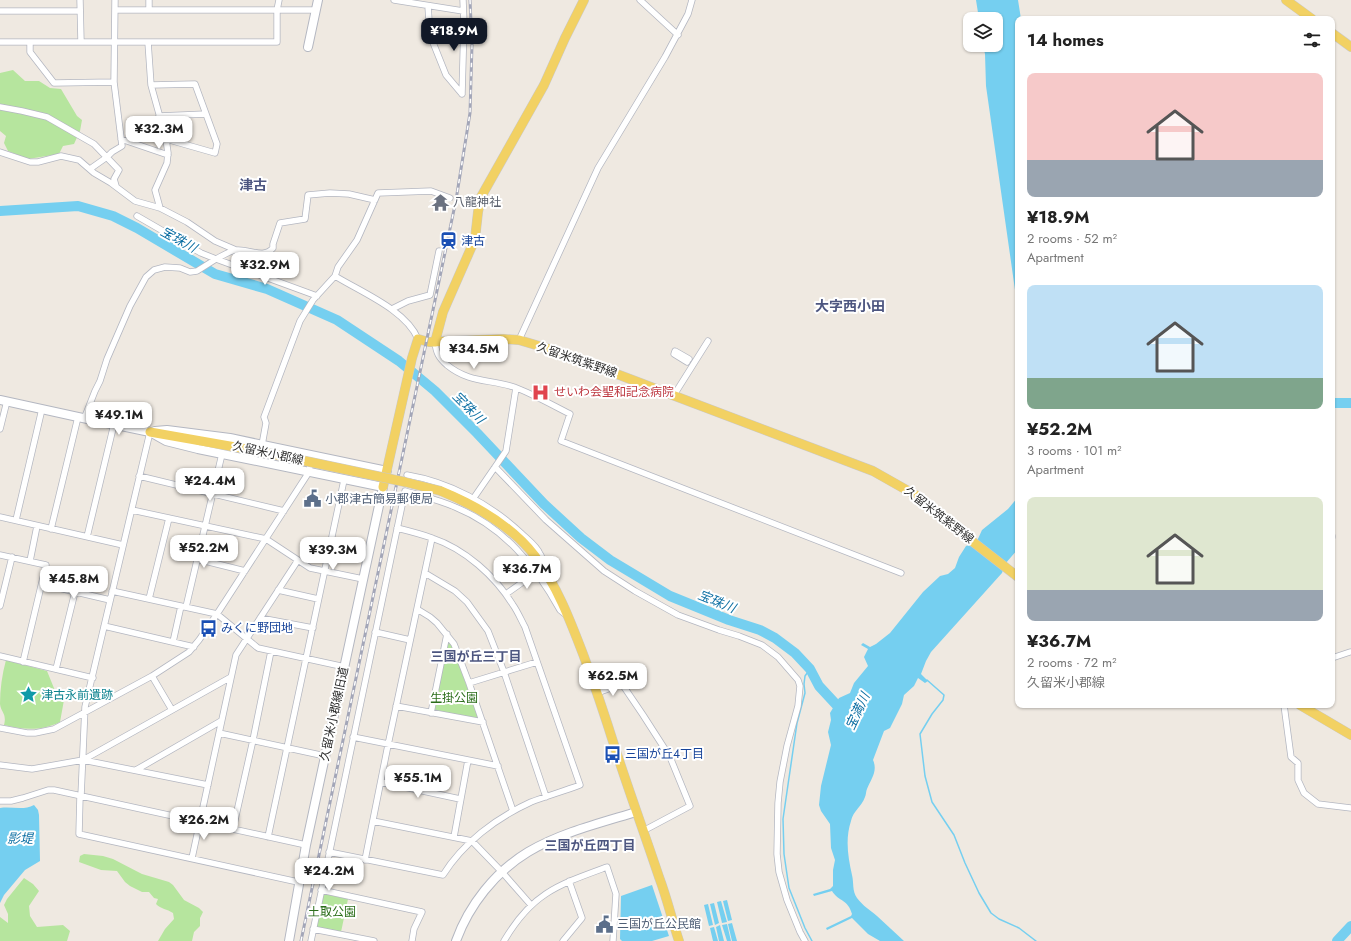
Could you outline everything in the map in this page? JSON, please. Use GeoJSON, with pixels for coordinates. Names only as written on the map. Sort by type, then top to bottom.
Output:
{"type":"FeatureCollection","features":[{"type":"Feature","properties":{"kind":"main road"},"geometry":{"type":"LineString","coordinates":[[383,487],[412,358],[418,339],[426,342],[435,342],[443,312],[475,239],[481,197],[544,86],[565,38],[584,0]]}},
{"type":"Feature","properties":{"kind":"main road"},"geometry":{"type":"LineString","coordinates":[[1286,0],[1308,16]]}},
{"type":"Feature","properties":{"kind":"main road"},"geometry":{"type":"LineString","coordinates":[[1335,35],[1351,47]]}},
{"type":"Feature","properties":{"kind":"main road","name":"久留米筑紫野線"},"geometry":{"type":"LineString","coordinates":[[435,342],[504,339],[519,340],[674,395],[872,471],[919,497],[950,524],[1015,575]]}},
{"type":"Feature","properties":{"kind":"main road","name":"久留米小郡線"},"geometry":{"type":"LineString","coordinates":[[150,432],[260,448],[441,491],[475,507],[505,527],[522,542],[534,556],[541,571],[570,619],[597,693],[679,941]]}},
{"type":"Feature","properties":{"kind":"main road"},"geometry":{"type":"LineString","coordinates":[[1305,708],[1351,735]]}},
{"type":"Feature","properties":{"kind":"street"},"geometry":{"type":"LineString","coordinates":[[80,0],[81,41]]}},
{"type":"Feature","properties":{"kind":"street"},"geometry":{"type":"LineString","coordinates":[[90,169],[122,146],[114,82],[115,0]]}},
{"type":"Feature","properties":{"kind":"street"},"geometry":{"type":"LineString","coordinates":[[149,0],[149,10]]}},
{"type":"Feature","properties":{"kind":"street"},"geometry":{"type":"LineString","coordinates":[[0,42],[277,42],[277,10],[279,0]]}},
{"type":"Feature","properties":{"kind":"street"},"geometry":{"type":"LineString","coordinates":[[308,47],[318,0]]}},
{"type":"Feature","properties":{"kind":"street"},"geometry":{"type":"LineString","coordinates":[[394,0],[463,11]]}},
{"type":"Feature","properties":{"kind":"street"},"geometry":{"type":"LineString","coordinates":[[428,6],[430,35],[446,75],[462,94],[463,0]]}},
{"type":"Feature","properties":{"kind":"street"},"geometry":{"type":"LineString","coordinates":[[640,0],[678,35]]}},
{"type":"Feature","properties":{"kind":"street"},"geometry":{"type":"LineString","coordinates":[[519,340],[598,168],[678,35],[688,14],[692,0]]}},
{"type":"Feature","properties":{"kind":"street"},"geometry":{"type":"LineString","coordinates":[[115,10],[316,10]]}},
{"type":"Feature","properties":{"kind":"street"},"geometry":{"type":"LineString","coordinates":[[0,11],[80,12]]}},
{"type":"Feature","properties":{"kind":"street"},"geometry":{"type":"LineString","coordinates":[[30,42],[30,52],[54,83],[114,82]]}},
{"type":"Feature","properties":{"kind":"street"},"geometry":{"type":"LineString","coordinates":[[148,42],[151,85],[166,139],[168,155],[167,163],[155,190],[160,208]]}},
{"type":"Feature","properties":{"kind":"street"},"geometry":{"type":"LineString","coordinates":[[151,85],[195,84],[217,144],[215,153],[166,139]]}},
{"type":"Feature","properties":{"kind":"street"},"geometry":{"type":"LineString","coordinates":[[0,108],[47,117],[94,144],[119,170],[114,179],[116,186]]}},
{"type":"Feature","properties":{"kind":"street"},"geometry":{"type":"LineString","coordinates":[[159,116],[206,114]]}},
{"type":"Feature","properties":{"kind":"street"},"geometry":{"type":"LineString","coordinates":[[122,140],[168,155]]}},
{"type":"Feature","properties":{"kind":"street"},"geometry":{"type":"LineString","coordinates":[[0,152],[30,162],[38,162],[61,156],[67,156],[79,160],[135,201],[160,208],[187,222],[215,241],[236,250],[263,254],[270,252],[273,248],[280,223],[306,219],[308,195],[330,193],[349,194],[375,200]]}},
{"type":"Feature","properties":{"kind":"street"},"geometry":{"type":"LineString","coordinates":[[387,470],[312,455],[260,448],[266,423],[264,417],[300,320],[315,298],[335,276],[338,267],[357,240],[378,193],[431,191],[450,198]]}},
{"type":"Feature","properties":{"kind":"street"},"geometry":{"type":"LineString","coordinates":[[137,216],[214,260],[315,298]]}},
{"type":"Feature","properties":{"kind":"street"},"geometry":{"type":"LineString","coordinates":[[51,529],[81,418],[100,381],[107,359],[130,306],[146,276],[154,270],[165,267],[180,268],[190,272],[197,271],[214,260],[236,250]]}},
{"type":"Feature","properties":{"kind":"street"},"geometry":{"type":"LineString","coordinates":[[392,309],[408,301],[430,295],[439,252]]}},
{"type":"Feature","properties":{"kind":"street"},"geometry":{"type":"LineString","coordinates":[[335,276],[392,309],[406,321],[416,333],[418,339]]}},
{"type":"Feature","properties":{"kind":"street"},"geometry":{"type":"LineString","coordinates":[[674,395],[690,362],[708,341]]}},
{"type":"Feature","properties":{"kind":"street"},"geometry":{"type":"LineString","coordinates":[[435,342],[436,352],[442,360],[458,374],[467,378],[502,383],[516,388],[570,414],[561,441],[901,573]]}},
{"type":"Feature","properties":{"kind":"street"},"geometry":{"type":"LineString","coordinates":[[473,499],[504,454],[516,388]]}},
{"type":"Feature","properties":{"kind":"street"},"geometry":{"type":"LineString","coordinates":[[0,429],[3,400],[150,432],[166,441],[222,454],[383,487]]}},
{"type":"Feature","properties":{"kind":"street"},"geometry":{"type":"LineString","coordinates":[[16,520],[42,409]]}},
{"type":"Feature","properties":{"kind":"street"},"geometry":{"type":"LineString","coordinates":[[87,537],[114,424]]}},
{"type":"Feature","properties":{"kind":"street"},"geometry":{"type":"LineString","coordinates":[[150,432],[85,713],[79,834],[298,882]]}},
{"type":"Feature","properties":{"kind":"street"},"geometry":{"type":"LineString","coordinates":[[173,642],[197,559],[222,454]]}},
{"type":"Feature","properties":{"kind":"street"},"geometry":{"type":"LineString","coordinates":[[0,728],[18,732],[35,733],[54,729],[152,676],[179,659],[194,647],[309,472],[312,455]]}},
{"type":"Feature","properties":{"kind":"street"},"geometry":{"type":"LineString","coordinates":[[496,465],[546,520],[604,571],[635,591],[678,615],[762,645],[778,657],[798,680],[800,686],[798,706],[787,746],[780,782],[777,854],[779,872],[786,900],[805,941]]}},
{"type":"Feature","properties":{"kind":"street"},"geometry":{"type":"LineString","coordinates":[[407,475],[423,478],[450,487],[509,521],[540,553],[541,571]]}},
{"type":"Feature","properties":{"kind":"street"},"geometry":{"type":"LineString","coordinates":[[139,476],[284,511]]}},
{"type":"Feature","properties":{"kind":"street"},"geometry":{"type":"LineString","coordinates":[[268,836],[344,480]]}},
{"type":"Feature","properties":{"kind":"street","name":"久留米小郡線旧道"},"geometry":{"type":"LineString","coordinates":[[289,941],[298,882],[383,487]]}},
{"type":"Feature","properties":{"kind":"street"},"geometry":{"type":"LineString","coordinates":[[311,941],[405,491],[456,507],[478,519],[493,529],[541,571]]}},
{"type":"Feature","properties":{"kind":"street"},"geometry":{"type":"LineString","coordinates":[[132,510],[266,539],[310,568],[363,579]]}},
{"type":"Feature","properties":{"kind":"street"},"geometry":{"type":"LineString","coordinates":[[0,517],[123,545]]}},
{"type":"Feature","properties":{"kind":"street"},"geometry":{"type":"LineString","coordinates":[[150,599],[169,518]]}},
{"type":"Feature","properties":{"kind":"street"},"geometry":{"type":"LineString","coordinates":[[30,561],[37,526]]}},
{"type":"Feature","properties":{"kind":"street"},"geometry":{"type":"LineString","coordinates":[[329,852],[442,875],[450,863],[483,831],[513,811],[580,785],[525,627],[506,594],[479,565],[462,553],[432,538],[397,528]]}},
{"type":"Feature","properties":{"kind":"street"},"geometry":{"type":"LineString","coordinates":[[365,860],[432,538]]}},
{"type":"Feature","properties":{"kind":"street"},"geometry":{"type":"LineString","coordinates":[[0,555],[46,565],[23,662]]}},
{"type":"Feature","properties":{"kind":"street"},"geometry":{"type":"LineString","coordinates":[[0,606],[12,557]]}},
{"type":"Feature","properties":{"kind":"street"},"geometry":{"type":"LineString","coordinates":[[197,559],[245,570]]}},
{"type":"Feature","properties":{"kind":"street"},"geometry":{"type":"LineString","coordinates":[[192,858],[236,655],[298,560]]}},
{"type":"Feature","properties":{"kind":"street"},"geometry":{"type":"LineString","coordinates":[[506,594],[541,571]]}},
{"type":"Feature","properties":{"kind":"street"},"geometry":{"type":"LineString","coordinates":[[425,573],[455,591],[467,602],[488,631],[504,672],[546,797]]}},
{"type":"Feature","properties":{"kind":"street"},"geometry":{"type":"LineString","coordinates":[[42,584],[110,600]]}},
{"type":"Feature","properties":{"kind":"street"},"geometry":{"type":"LineString","coordinates":[[278,590],[318,599]]}},
{"type":"Feature","properties":{"kind":"street"},"geometry":{"type":"LineString","coordinates":[[112,591],[217,614],[258,648],[345,666]]}},
{"type":"Feature","properties":{"kind":"street"},"geometry":{"type":"LineString","coordinates":[[56,670],[75,592]]}},
{"type":"Feature","properties":{"kind":"street"},"geometry":{"type":"LineString","coordinates":[[417,609],[430,617],[447,634],[454,644],[483,722],[513,811]]}},
{"type":"Feature","properties":{"kind":"street"},"geometry":{"type":"LineString","coordinates":[[260,618],[313,628]]}},
{"type":"Feature","properties":{"kind":"street"},"geometry":{"type":"LineString","coordinates":[[104,626],[194,647]]}},
{"type":"Feature","properties":{"kind":"street"},"geometry":{"type":"LineString","coordinates":[[375,632],[410,640]]}},
{"type":"Feature","properties":{"kind":"street"},"geometry":{"type":"LineString","coordinates":[[431,712],[447,634]]}},
{"type":"Feature","properties":{"kind":"street"},"geometry":{"type":"LineString","coordinates":[[233,829],[271,651]]}},
{"type":"Feature","properties":{"kind":"street"},"geometry":{"type":"LineString","coordinates":[[1335,657],[1350,652]]}},
{"type":"Feature","properties":{"kind":"street"},"geometry":{"type":"LineString","coordinates":[[0,656],[93,678]]}},
{"type":"Feature","properties":{"kind":"street"},"geometry":{"type":"LineString","coordinates":[[469,683],[537,662]]}},
{"type":"Feature","properties":{"kind":"street"},"geometry":{"type":"LineString","coordinates":[[152,676],[172,710]]}},
{"type":"Feature","properties":{"kind":"street"},"geometry":{"type":"LineString","coordinates":[[0,765],[32,769],[83,760],[231,677]]}},
{"type":"Feature","properties":{"kind":"street"},"geometry":{"type":"LineString","coordinates":[[597,693],[622,684],[670,757],[690,806],[643,831]]}},
{"type":"Feature","properties":{"kind":"street"},"geometry":{"type":"LineString","coordinates":[[396,706],[483,722]]}},
{"type":"Feature","properties":{"kind":"street"},"geometry":{"type":"LineString","coordinates":[[1284,708],[1291,757],[1298,762],[1298,780],[1304,793],[1318,804],[1351,808]]}},
{"type":"Feature","properties":{"kind":"street"},"geometry":{"type":"LineString","coordinates":[[136,770],[221,721]]}},
{"type":"Feature","properties":{"kind":"street"},"geometry":{"type":"LineString","coordinates":[[219,733],[326,756]]}},
{"type":"Feature","properties":{"kind":"street"},"geometry":{"type":"LineString","coordinates":[[353,737],[498,766]]}},
{"type":"Feature","properties":{"kind":"street"},"geometry":{"type":"LineString","coordinates":[[83,760],[208,785]]}},
{"type":"Feature","properties":{"kind":"street"},"geometry":{"type":"LineString","coordinates":[[454,837],[468,760]]}},
{"type":"Feature","properties":{"kind":"street"},"geometry":{"type":"LineString","coordinates":[[381,782],[460,799]]}},
{"type":"Feature","properties":{"kind":"street"},"geometry":{"type":"LineString","coordinates":[[0,801],[11,801],[48,790],[306,845]]}},
{"type":"Feature","properties":{"kind":"street"},"geometry":{"type":"LineString","coordinates":[[456,941],[477,900],[502,872],[528,852],[551,840],[636,812]]}},
{"type":"Feature","properties":{"kind":"street"},"geometry":{"type":"LineString","coordinates":[[373,821],[472,841],[531,905]]}},
{"type":"Feature","properties":{"kind":"street"},"geometry":{"type":"LineString","coordinates":[[504,941],[513,926],[531,905],[553,888],[607,866],[616,894],[613,941]]}},
{"type":"Feature","properties":{"kind":"street"},"geometry":{"type":"LineString","coordinates":[[563,941],[582,918],[569,881]]}},
{"type":"Feature","properties":{"kind":"street"},"geometry":{"type":"LineString","coordinates":[[321,890],[422,912],[414,929],[412,941]]}},
{"type":"Feature","properties":{"kind":"street"},"geometry":{"type":"LineString","coordinates":[[313,929],[374,941]]}},
{"type":"Feature","properties":{"kind":"green space"},"geometry":{"type":"Polygon","coordinates":[[[13,70],[25,81],[39,81],[50,88],[61,89],[77,116],[82,120],[80,131],[74,144],[63,146],[59,154],[28,159],[8,151],[4,143],[6,136],[0,131],[0,73],[13,70]]]}},
{"type":"Feature","properties":{"kind":"green space","name":"生掛公園"},"geometry":{"type":"Polygon","coordinates":[[[447,643],[451,643],[478,717],[476,719],[436,711],[434,708],[447,643]]]}},
{"type":"Feature","properties":{"kind":"green space"},"geometry":{"type":"Polygon","coordinates":[[[6,660],[47,671],[58,698],[64,700],[60,722],[46,727],[32,729],[4,725],[5,718],[0,704],[0,698],[3,671],[6,660]]]}},
{"type":"Feature","properties":{"kind":"green space"},"geometry":{"type":"Polygon","coordinates":[[[84,854],[103,856],[113,859],[142,874],[169,882],[173,885],[184,900],[199,908],[203,912],[200,918],[200,926],[194,932],[192,941],[158,941],[165,929],[174,919],[173,913],[156,904],[158,899],[154,898],[149,892],[142,892],[130,886],[117,871],[101,870],[79,862],[80,856],[84,854]]]}},
{"type":"Feature","properties":{"kind":"green space"},"geometry":{"type":"Polygon","coordinates":[[[24,878],[33,884],[39,891],[29,906],[30,916],[37,927],[63,925],[70,931],[67,941],[0,941],[0,917],[8,923],[8,914],[4,905],[24,878]]]}},
{"type":"Feature","properties":{"kind":"green space","name":"土取公園"},"geometry":{"type":"Polygon","coordinates":[[[325,894],[348,899],[341,932],[318,928],[316,925],[322,895],[325,894]]]}},
{"type":"Feature","properties":{"kind":"water"},"geometry":{"type":"Polygon","coordinates":[[[976,0],[1018,0],[1021,16],[1015,16],[1015,290],[986,86],[985,52],[1003,52],[1003,12],[978,12],[976,0]]]}},
{"type":"Feature","properties":{"kind":"water","name":"宝満川"},"geometry":{"type":"Polygon","coordinates":[[[1015,501],[1015,552],[1005,564],[1002,573],[931,652],[921,674],[928,681],[925,683],[918,678],[914,686],[904,695],[902,704],[890,728],[884,731],[873,760],[875,768],[864,800],[852,817],[849,828],[848,855],[855,895],[904,941],[880,941],[868,934],[852,918],[827,930],[826,928],[851,916],[852,914],[846,903],[832,891],[814,896],[813,894],[830,889],[833,886],[833,870],[835,860],[831,848],[830,824],[821,811],[819,805],[821,786],[831,745],[828,732],[831,720],[830,713],[839,698],[850,693],[854,683],[868,666],[864,657],[868,649],[861,645],[863,643],[870,647],[890,633],[923,592],[940,576],[948,574],[955,568],[959,557],[966,546],[977,541],[982,530],[1008,509],[1015,501]]]}},
{"type":"Feature","properties":{"kind":"water","name":"影堤"},"geometry":{"type":"Polygon","coordinates":[[[34,805],[38,810],[39,815],[40,861],[25,870],[4,895],[0,903],[0,808],[26,808],[34,805]]]}},
{"type":"Feature","properties":{"kind":"water"},"geometry":{"type":"Polygon","coordinates":[[[652,885],[669,936],[652,941],[622,941],[620,939],[621,896],[652,885]]]}},
{"type":"Feature","properties":{"kind":"water"},"geometry":{"type":"Polygon","coordinates":[[[727,900],[732,920],[728,921],[723,901],[727,900]]]}},
{"type":"Feature","properties":{"kind":"water"},"geometry":{"type":"Polygon","coordinates":[[[721,901],[727,922],[722,923],[717,902],[721,901]]]}},
{"type":"Feature","properties":{"kind":"water"},"geometry":{"type":"Polygon","coordinates":[[[714,903],[719,923],[715,925],[710,904],[714,903]]]}},
{"type":"Feature","properties":{"kind":"water"},"geometry":{"type":"Polygon","coordinates":[[[708,904],[713,925],[709,926],[704,905],[708,904]]]}},
{"type":"Feature","properties":{"kind":"water"},"geometry":{"type":"Polygon","coordinates":[[[732,923],[737,941],[732,941],[728,924],[732,923]]]}},
{"type":"Feature","properties":{"kind":"water"},"geometry":{"type":"Polygon","coordinates":[[[727,924],[731,941],[727,941],[722,925],[727,924]]]}},
{"type":"Feature","properties":{"kind":"water"},"geometry":{"type":"Polygon","coordinates":[[[720,925],[724,941],[719,941],[716,927],[720,925]]]}},
{"type":"Feature","properties":{"kind":"water"},"geometry":{"type":"Polygon","coordinates":[[[714,927],[718,941],[713,941],[710,928],[714,927]]]}},
{"type":"Feature","properties":{"kind":"waterway","name":"宝珠川"},"geometry":{"type":"LineString","coordinates":[[0,211],[78,206],[113,216],[137,228],[215,274],[267,289],[337,320],[399,361],[435,391],[544,504],[581,538],[610,560],[670,596],[729,620],[760,630],[775,638],[795,653],[810,669],[819,686],[844,713]]}},
{"type":"Feature","properties":{"kind":"waterway"},"geometry":{"type":"LineString","coordinates":[[1335,403],[1351,403]]}},
{"type":"Feature","properties":{"kind":"waterway"},"geometry":{"type":"LineString","coordinates":[[810,669],[805,676],[805,693],[797,723],[783,819],[784,854],[789,888],[805,928],[812,941]]}},
{"type":"Feature","properties":{"kind":"waterway"},"geometry":{"type":"LineString","coordinates":[[927,680],[944,695],[943,700],[932,714],[920,734],[925,776],[932,802],[954,835],[979,893],[991,913],[999,919],[1019,928],[1036,941]]}},
{"type":"Feature","properties":{"kind":"waterway"},"geometry":{"type":"LineString","coordinates":[[1337,941],[1351,926]]}},
{"type":"Feature","properties":{"kind":"railway"},"geometry":{"type":"LineString","coordinates":[[301,941],[456,200],[470,113],[472,45],[470,0]]}},
{"type":"Feature","properties":{"kind":"place","name":"八龍神社"},"geometry":{"type":"Point","coordinates":[440,202]}},
{"type":"Feature","properties":{"kind":"place","name":"津古"},"geometry":{"type":"Point","coordinates":[448,241]}},
{"type":"Feature","properties":{"kind":"place","name":"せいわ会聖和記念病院"},"geometry":{"type":"Point","coordinates":[541,392]}},
{"type":"Feature","properties":{"kind":"place","name":"小郡津古簡易郵便局"},"geometry":{"type":"Point","coordinates":[312,499]}},
{"type":"Feature","properties":{"kind":"place","name":"みくに野団地"},"geometry":{"type":"Point","coordinates":[208,628]}},
{"type":"Feature","properties":{"kind":"place","name":"津古永前遺跡"},"geometry":{"type":"Point","coordinates":[28,695]}},
{"type":"Feature","properties":{"kind":"place","name":"三国が丘4丁目"},"geometry":{"type":"Point","coordinates":[612,754]}},
{"type":"Feature","properties":{"kind":"place","name":"三国が丘公民館"},"geometry":{"type":"Point","coordinates":[604,924]}},
{"type":"Feature","properties":{"kind":"district","name":"津古"},"geometry":{"type":"Point","coordinates":[253,185]}},
{"type":"Feature","properties":{"kind":"district","name":"大字西小田"},"geometry":{"type":"Point","coordinates":[850,306]}},
{"type":"Feature","properties":{"kind":"district","name":"三国が丘三丁目"},"geometry":{"type":"Point","coordinates":[476,656]}},
{"type":"Feature","properties":{"kind":"district","name":"三国が丘四丁目"},"geometry":{"type":"Point","coordinates":[590,845]}}]}
